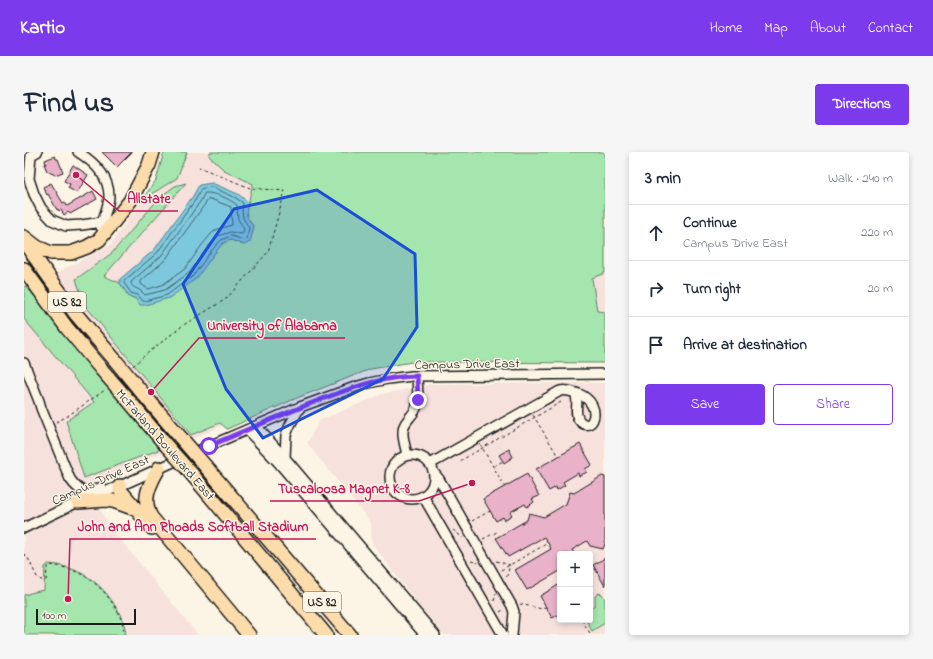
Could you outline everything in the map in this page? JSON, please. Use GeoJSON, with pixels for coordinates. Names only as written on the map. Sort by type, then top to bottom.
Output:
{"type":"FeatureCollection","features":[{"type":"Feature","properties":{"kind":"highway"},"geometry":{"type":"LineString","coordinates":[[24,237],[51,253],[71,253],[87,247],[99,240],[130,201],[149,165],[153,152]]}},
{"type":"Feature","properties":{"kind":"highway","name":"McFarland Boulevard East"},"geometry":{"type":"LineString","coordinates":[[24,242],[75,313],[350,635]]}},
{"type":"Feature","properties":{"kind":"highway","name":"McFarland Boulevard East"},"geometry":{"type":"LineString","coordinates":[[24,270],[67,328],[326,635]]}},
{"type":"Feature","properties":{"kind":"highway"},"geometry":{"type":"LineString","coordinates":[[151,517],[147,504],[148,494],[153,479],[160,468]]}},
{"type":"Feature","properties":{"kind":"highway"},"geometry":{"type":"LineString","coordinates":[[120,486],[120,490],[136,510],[242,635]]}},
{"type":"Feature","properties":{"kind":"highway"},"geometry":{"type":"LineString","coordinates":[[120,486],[126,488],[249,635]]}},
{"type":"Feature","properties":{"kind":"highway"},"geometry":{"type":"LineString","coordinates":[[78,502],[106,500],[113,501],[136,510]]}},
{"type":"Feature","properties":{"kind":"street"},"geometry":{"type":"LineString","coordinates":[[78,152],[98,167],[106,181],[109,197],[99,240]]}},
{"type":"Feature","properties":{"kind":"street"},"geometry":{"type":"LineString","coordinates":[[33,153],[29,179],[41,208],[52,220],[66,226],[102,222]]}},
{"type":"Feature","properties":{"kind":"street"},"geometry":{"type":"LineString","coordinates":[[24,363],[70,479],[77,488],[83,491],[93,491],[110,484],[120,486]]}},
{"type":"Feature","properties":{"kind":"street","name":"Campus Drive East"},"geometry":{"type":"LineString","coordinates":[[24,528],[78,502],[120,486],[300,407],[369,383],[388,379],[417,376],[605,374]]}},
{"type":"Feature","properties":{"kind":"street"},"geometry":{"type":"LineString","coordinates":[[407,455],[403,427],[417,406],[417,376]]}},
{"type":"Feature","properties":{"kind":"street"},"geometry":{"type":"LineString","coordinates":[[432,469],[560,391],[565,390],[574,393]]}},
{"type":"Feature","properties":{"kind":"street"},"geometry":{"type":"LineString","coordinates":[[285,458],[286,436],[300,407]]}},
{"type":"Feature","properties":{"kind":"street"},"geometry":{"type":"LineString","coordinates":[[256,426],[285,458],[435,635]]}},
{"type":"Feature","properties":{"kind":"street"},"geometry":{"type":"LineString","coordinates":[[247,430],[278,462],[425,635]]}},
{"type":"Feature","properties":{"kind":"street"},"geometry":{"type":"LineString","coordinates":[[432,469],[434,480],[432,487],[424,496],[415,499],[407,499],[394,491],[390,484],[390,469],[400,458],[414,454],[427,460],[512,606],[514,612],[512,635]]}},
{"type":"Feature","properties":{"kind":"street"},"geometry":{"type":"LineString","coordinates":[[424,496],[503,635]]}},
{"type":"Feature","properties":{"kind":"path"},"geometry":{"type":"LineString","coordinates":[[132,366],[182,326],[226,299],[268,252],[285,192],[250,188],[199,167]]}},
{"type":"Feature","properties":{"kind":"path"},"geometry":{"type":"LineString","coordinates":[[48,426],[66,417],[110,386]]}},
{"type":"Feature","properties":{"kind":"path"},"geometry":{"type":"LineString","coordinates":[[460,461],[561,402]]}},
{"type":"Feature","properties":{"kind":"path"},"geometry":{"type":"LineString","coordinates":[[535,418],[558,456]]}},
{"type":"Feature","properties":{"kind":"path"},"geometry":{"type":"LineString","coordinates":[[480,444],[505,487]]}},
{"type":"Feature","properties":{"kind":"path"},"geometry":{"type":"LineString","coordinates":[[493,467],[503,461]]}},
{"type":"Feature","properties":{"kind":"path"},"geometry":{"type":"LineString","coordinates":[[470,522],[490,511]]}},
{"type":"Feature","properties":{"kind":"path"},"geometry":{"type":"LineString","coordinates":[[453,530],[463,538]]}},
{"type":"Feature","properties":{"kind":"path"},"geometry":{"type":"LineString","coordinates":[[481,540],[497,532]]}},
{"type":"Feature","properties":{"kind":"path"},"geometry":{"type":"LineString","coordinates":[[498,572],[548,543]]}},
{"type":"Feature","properties":{"kind":"path"},"geometry":{"type":"LineString","coordinates":[[24,554],[28,558],[40,580],[46,580],[46,569],[49,565],[67,568],[94,582],[107,594],[113,604],[123,622],[124,635]]}},
{"type":"Feature","properties":{"kind":"path"},"geometry":{"type":"LineString","coordinates":[[492,560],[510,565]]}},
{"type":"Feature","properties":{"kind":"path"},"geometry":{"type":"LineString","coordinates":[[471,562],[477,563]]}},
{"type":"Feature","properties":{"kind":"path"},"geometry":{"type":"LineString","coordinates":[[505,583],[510,565]]}},
{"type":"Feature","properties":{"kind":"path"},"geometry":{"type":"LineString","coordinates":[[494,601],[496,594]]}},
{"type":"Feature","properties":{"kind":"path"},"geometry":{"type":"LineString","coordinates":[[516,603],[542,609],[546,607]]}},
{"type":"Feature","properties":{"kind":"path"},"geometry":{"type":"LineString","coordinates":[[584,623],[590,635]]}},
{"type":"Feature","properties":{"kind":"highlighted area"},"geometry":{"type":"Polygon","coordinates":[[[317,190],[415,254],[417,327],[383,379],[263,438],[226,389],[183,284],[234,209],[317,190]]]}},
{"type":"Feature","properties":{"kind":"shaded area"},"geometry":{"type":"Polygon","coordinates":[[[164,152],[605,152],[605,348],[416,356],[275,385],[280,398],[213,430],[85,486],[112,529],[198,635],[24,635],[24,290],[110,245],[156,180],[164,152]]]}},
{"type":"Feature","properties":{"kind":"shaded area"},"geometry":{"type":"Polygon","coordinates":[[[605,383],[605,635],[444,635],[418,605],[372,543],[371,523],[307,443],[320,420],[383,394],[432,384],[605,383]]]}},
{"type":"Feature","properties":{"kind":"green space"},"geometry":{"type":"Polygon","coordinates":[[[164,152],[187,152],[177,178],[142,200],[156,180],[164,152]]]}},
{"type":"Feature","properties":{"kind":"green space"},"geometry":{"type":"Polygon","coordinates":[[[210,152],[605,152],[605,273],[592,278],[597,311],[605,312],[605,363],[412,362],[371,369],[297,398],[227,429],[220,423],[191,435],[84,304],[76,279],[112,253],[160,197],[175,186],[186,183],[104,276],[120,283],[129,297],[135,298],[140,305],[209,260],[223,243],[231,240],[244,245],[254,227],[247,218],[246,211],[253,184],[224,170],[209,156],[210,152]]]}},
{"type":"Feature","properties":{"kind":"green space"},"geometry":{"type":"Polygon","coordinates":[[[26,286],[161,449],[84,478],[66,421],[94,402],[24,319],[24,287],[26,286]]]}},
{"type":"Feature","properties":{"kind":"green space"},"geometry":{"type":"Polygon","coordinates":[[[48,564],[59,565],[79,572],[97,584],[119,612],[124,624],[126,635],[24,635],[24,595],[44,590],[45,567],[48,564]]]}},
{"type":"Feature","properties":{"kind":"green space"},"geometry":{"type":"Polygon","coordinates":[[[599,593],[602,594],[605,599],[605,623],[592,631],[588,623],[593,623],[593,606],[595,605],[595,596],[599,593]]]}},
{"type":"Feature","properties":{"kind":"water"},"geometry":{"type":"Polygon","coordinates":[[[212,183],[238,194],[248,202],[247,215],[249,221],[254,227],[250,242],[244,245],[231,240],[223,243],[196,279],[169,298],[140,305],[135,298],[129,297],[120,283],[120,279],[154,250],[193,196],[199,185],[212,183]]]}},
{"type":"Feature","properties":{"kind":"building"},"geometry":{"type":"Polygon","coordinates":[[[102,152],[132,152],[117,167],[102,152]]]}},
{"type":"Feature","properties":{"kind":"building"},"geometry":{"type":"Polygon","coordinates":[[[55,156],[56,159],[58,159],[63,172],[55,175],[47,171],[44,164],[46,164],[45,160],[55,156]]]}},
{"type":"Feature","properties":{"kind":"building"},"geometry":{"type":"Polygon","coordinates":[[[73,165],[88,175],[77,193],[68,188],[70,184],[64,181],[73,165]]]}},
{"type":"Feature","properties":{"kind":"building"},"geometry":{"type":"Polygon","coordinates":[[[51,183],[63,203],[65,202],[67,206],[93,191],[97,199],[70,214],[68,212],[64,215],[61,210],[57,210],[43,187],[51,183]]]}},
{"type":"Feature","properties":{"kind":"building"},"geometry":{"type":"Polygon","coordinates":[[[580,444],[592,465],[585,469],[587,472],[579,476],[578,473],[563,482],[565,485],[557,490],[556,487],[549,491],[536,469],[580,444]]]}},
{"type":"Feature","properties":{"kind":"building"},"geometry":{"type":"Polygon","coordinates":[[[509,449],[513,457],[504,463],[499,455],[509,449]]]}},
{"type":"Feature","properties":{"kind":"building"},"geometry":{"type":"Polygon","coordinates":[[[527,474],[539,496],[532,499],[534,502],[527,507],[525,504],[510,512],[512,515],[504,520],[503,517],[496,521],[483,499],[527,474]]]}},
{"type":"Feature","properties":{"kind":"building"},"geometry":{"type":"Polygon","coordinates":[[[602,476],[605,477],[605,544],[603,549],[590,546],[587,541],[572,550],[573,551],[557,551],[557,573],[527,590],[515,570],[551,549],[548,543],[544,537],[508,557],[496,538],[527,520],[529,513],[544,517],[566,504],[570,492],[574,493],[602,476]]]}},
{"type":"Feature","properties":{"kind":"building"},"geometry":{"type":"Polygon","coordinates":[[[605,558],[605,586],[593,565],[605,558]]]}},
{"type":"Feature","properties":{"kind":"building"},"geometry":{"type":"Polygon","coordinates":[[[557,586],[557,616],[552,618],[540,596],[557,586]]]}},
{"type":"Feature","properties":{"kind":"place","name":"Allstate"},"geometry":{"type":"Point","coordinates":[76,175]}},
{"type":"Feature","properties":{"kind":"place","name":"University of Alabama"},"geometry":{"type":"Point","coordinates":[151,392]}},
{"type":"Feature","properties":{"kind":"place","name":"Tuscaloosa Magnet K-8"},"geometry":{"type":"Point","coordinates":[472,483]}},
{"type":"Feature","properties":{"kind":"place","name":"John and Ann Rhoads Softball Stadium"},"geometry":{"type":"Point","coordinates":[68,599]}},
{"type":"Feature","properties":{"kind":"route"},"geometry":{"type":"LineString","coordinates":[[209,446],[300,407],[369,383],[388,379],[417,376],[418,400]]}}]}
